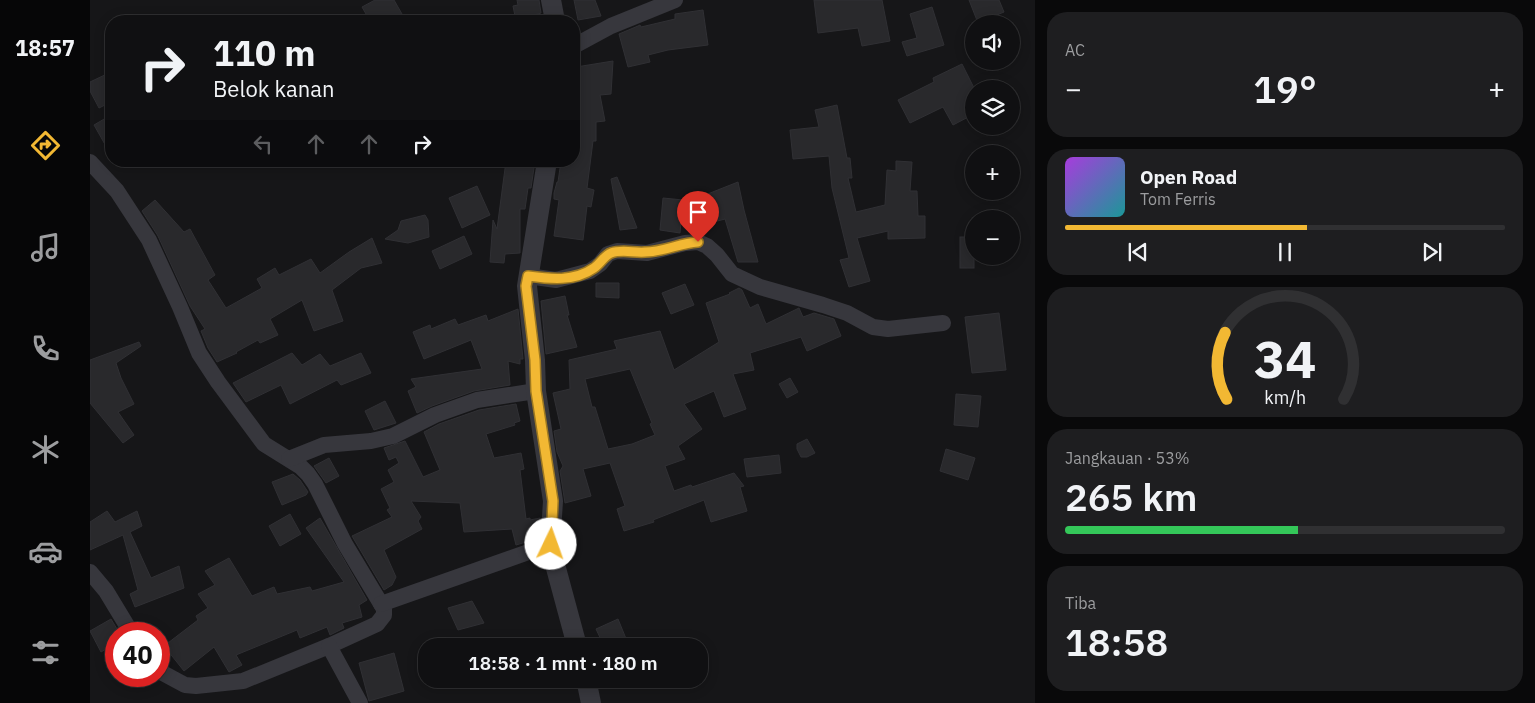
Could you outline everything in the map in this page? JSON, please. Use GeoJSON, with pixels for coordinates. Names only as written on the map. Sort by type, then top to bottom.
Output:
{"type":"FeatureCollection","features":[{"type":"Feature","properties":{"kind":"street"},"geometry":{"type":"LineString","coordinates":[[551,0],[554,15]]}},
{"type":"Feature","properties":{"kind":"street"},"geometry":{"type":"LineString","coordinates":[[580,43],[611,26],[675,0]]}},
{"type":"Feature","properties":{"kind":"street"},"geometry":{"type":"LineString","coordinates":[[90,162],[117,191],[149,240],[199,353],[218,382],[264,444],[301,467],[315,484],[344,544],[381,604],[384,615],[377,624],[243,681],[196,686],[185,685],[170,677]]}},
{"type":"Feature","properties":{"kind":"street"},"geometry":{"type":"LineString","coordinates":[[546,167],[526,286],[535,360],[536,391],[553,501],[551,544],[575,638]]}},
{"type":"Feature","properties":{"kind":"street"},"geometry":{"type":"LineString","coordinates":[[528,276],[556,280],[590,271],[600,264],[608,254],[617,251],[646,252],[686,242],[698,242],[707,246],[717,255],[732,274],[760,287],[823,305],[873,326],[888,329],[943,323]]}},
{"type":"Feature","properties":{"kind":"street"},"geometry":{"type":"LineString","coordinates":[[289,459],[324,445],[372,441],[393,436],[435,414],[477,400],[536,391]]}},
{"type":"Feature","properties":{"kind":"street"},"geometry":{"type":"LineString","coordinates":[[381,604],[551,544]]}},
{"type":"Feature","properties":{"kind":"street"},"geometry":{"type":"LineString","coordinates":[[90,572],[106,591],[125,622]]}},
{"type":"Feature","properties":{"kind":"street"},"geometry":{"type":"LineString","coordinates":[[329,646],[360,703]]}},
{"type":"Feature","properties":{"kind":"street"},"geometry":{"type":"LineString","coordinates":[[588,688],[591,703]]}},
{"type":"Feature","properties":{"kind":"building"},"geometry":{"type":"Polygon","coordinates":[[[375,0],[394,0],[403,15],[367,15],[362,7],[375,0]]]}},
{"type":"Feature","properties":{"kind":"building"},"geometry":{"type":"Polygon","coordinates":[[[517,0],[539,0],[541,13],[515,15],[513,6],[518,5],[517,0]]]}},
{"type":"Feature","properties":{"kind":"building"},"geometry":{"type":"Polygon","coordinates":[[[574,0],[595,0],[601,16],[580,20],[580,15],[577,15],[574,0]]]}},
{"type":"Feature","properties":{"kind":"building"},"geometry":{"type":"Polygon","coordinates":[[[814,0],[882,0],[890,41],[862,46],[858,28],[818,33],[814,0]]]}},
{"type":"Feature","properties":{"kind":"building"},"geometry":{"type":"Polygon","coordinates":[[[969,0],[999,0],[1004,12],[997,15],[975,15],[969,0]]]}},
{"type":"Feature","properties":{"kind":"building"},"geometry":{"type":"Polygon","coordinates":[[[932,7],[944,45],[907,56],[902,42],[917,38],[910,14],[932,7]]]}},
{"type":"Feature","properties":{"kind":"building"},"geometry":{"type":"Polygon","coordinates":[[[703,10],[708,45],[668,50],[648,55],[650,62],[628,67],[619,34],[640,25],[641,27],[675,19],[675,14],[703,10]]]}},
{"type":"Feature","properties":{"kind":"building"},"geometry":{"type":"Polygon","coordinates":[[[613,61],[611,94],[600,95],[605,121],[596,122],[596,141],[593,141],[587,188],[594,190],[591,207],[587,206],[583,240],[554,236],[559,200],[554,199],[554,193],[560,167],[580,167],[580,66],[613,61]]]}},
{"type":"Feature","properties":{"kind":"building"},"geometry":{"type":"Polygon","coordinates":[[[962,64],[970,80],[965,80],[965,119],[953,125],[943,107],[910,123],[898,100],[934,82],[933,78],[962,64]]]}},
{"type":"Feature","properties":{"kind":"building"},"geometry":{"type":"Polygon","coordinates":[[[105,75],[105,105],[99,108],[90,91],[90,82],[105,75]]]}},
{"type":"Feature","properties":{"kind":"building"},"geometry":{"type":"Polygon","coordinates":[[[837,105],[847,158],[850,158],[852,178],[848,178],[856,212],[885,205],[887,170],[896,171],[896,161],[912,162],[910,191],[917,191],[918,216],[925,216],[925,238],[888,239],[888,231],[857,238],[870,281],[849,287],[840,260],[849,258],[832,188],[829,156],[793,159],[790,130],[819,127],[815,110],[837,105]]]}},
{"type":"Feature","properties":{"kind":"building"},"geometry":{"type":"Polygon","coordinates":[[[105,119],[105,144],[94,125],[105,119]]]}},
{"type":"Feature","properties":{"kind":"building"},"geometry":{"type":"Polygon","coordinates":[[[505,167],[534,167],[531,188],[528,188],[525,209],[520,209],[520,253],[505,254],[504,263],[490,262],[493,220],[497,229],[505,167]]]}},
{"type":"Feature","properties":{"kind":"building"},"geometry":{"type":"Polygon","coordinates":[[[617,177],[637,228],[620,230],[611,179],[617,177]]]}},
{"type":"Feature","properties":{"kind":"building"},"geometry":{"type":"Polygon","coordinates":[[[738,182],[758,262],[738,262],[725,219],[706,224],[700,197],[738,182]]]}},
{"type":"Feature","properties":{"kind":"building"},"geometry":{"type":"Polygon","coordinates":[[[477,186],[490,215],[462,228],[449,198],[477,186]]]}},
{"type":"Feature","properties":{"kind":"building"},"geometry":{"type":"Polygon","coordinates":[[[663,198],[683,200],[680,233],[660,230],[663,198]]]}},
{"type":"Feature","properties":{"kind":"building"},"geometry":{"type":"Polygon","coordinates":[[[155,200],[184,232],[190,229],[215,275],[208,280],[226,308],[262,288],[257,279],[275,268],[279,275],[311,259],[320,273],[372,238],[382,263],[361,268],[332,290],[343,321],[314,331],[302,300],[270,319],[278,335],[260,343],[258,340],[237,353],[217,362],[208,348],[201,331],[205,329],[190,306],[158,236],[142,211],[155,200]]]}},
{"type":"Feature","properties":{"kind":"building"},"geometry":{"type":"Polygon","coordinates":[[[425,215],[428,220],[429,237],[408,243],[385,239],[398,230],[401,221],[425,215]]]}},
{"type":"Feature","properties":{"kind":"building"},"geometry":{"type":"Polygon","coordinates":[[[464,236],[472,254],[440,269],[432,251],[464,236]]]}},
{"type":"Feature","properties":{"kind":"building"},"geometry":{"type":"Polygon","coordinates":[[[960,237],[965,237],[965,265],[974,265],[974,268],[960,268],[960,237]]]}},
{"type":"Feature","properties":{"kind":"building"},"geometry":{"type":"Polygon","coordinates":[[[596,283],[619,283],[619,298],[596,297],[596,283]]]}},
{"type":"Feature","properties":{"kind":"building"},"geometry":{"type":"Polygon","coordinates":[[[685,284],[694,305],[671,314],[662,293],[685,284]]]}},
{"type":"Feature","properties":{"kind":"building"},"geometry":{"type":"Polygon","coordinates":[[[739,288],[742,290],[750,308],[758,304],[766,324],[799,308],[803,317],[814,313],[834,319],[841,336],[807,351],[801,337],[750,353],[754,370],[733,374],[746,409],[724,417],[714,391],[684,404],[702,429],[678,446],[685,459],[665,466],[674,491],[734,473],[744,486],[740,487],[747,511],[711,522],[704,500],[653,520],[654,522],[624,531],[617,509],[625,506],[610,463],[583,469],[591,496],[565,503],[560,471],[563,466],[557,452],[554,431],[561,429],[553,393],[570,389],[569,360],[617,349],[614,341],[660,331],[674,370],[719,342],[706,303],[739,288]],[[630,369],[585,379],[592,407],[595,407],[608,449],[632,444],[655,435],[650,424],[652,423],[630,369]]]}},
{"type":"Feature","properties":{"kind":"building"},"geometry":{"type":"Polygon","coordinates":[[[565,296],[569,315],[567,315],[577,347],[546,354],[541,301],[565,296]]]}},
{"type":"Feature","properties":{"kind":"building"},"geometry":{"type":"Polygon","coordinates":[[[518,309],[523,359],[520,359],[520,364],[508,361],[510,385],[474,391],[417,413],[408,391],[416,387],[411,379],[482,369],[471,340],[424,359],[413,332],[430,325],[431,329],[455,319],[458,325],[486,315],[488,321],[518,309]]]}},
{"type":"Feature","properties":{"kind":"building"},"geometry":{"type":"Polygon","coordinates":[[[999,313],[1006,370],[972,373],[965,317],[999,313]]]}},
{"type":"Feature","properties":{"kind":"building"},"geometry":{"type":"Polygon","coordinates":[[[139,342],[141,346],[116,363],[134,404],[118,412],[134,435],[123,443],[90,403],[90,360],[139,342]]]}},
{"type":"Feature","properties":{"kind":"building"},"geometry":{"type":"Polygon","coordinates":[[[292,353],[302,365],[320,354],[330,366],[361,353],[371,373],[341,385],[337,380],[290,404],[281,385],[246,402],[233,383],[292,353]]]}},
{"type":"Feature","properties":{"kind":"building"},"geometry":{"type":"Polygon","coordinates":[[[790,378],[798,392],[787,398],[779,384],[790,378]]]}},
{"type":"Feature","properties":{"kind":"building"},"geometry":{"type":"Polygon","coordinates":[[[956,394],[981,396],[978,427],[954,425],[956,394]]]}},
{"type":"Feature","properties":{"kind":"building"},"geometry":{"type":"Polygon","coordinates":[[[385,401],[396,423],[374,430],[365,411],[385,401]]]}},
{"type":"Feature","properties":{"kind":"building"},"geometry":{"type":"Polygon","coordinates":[[[516,404],[520,421],[514,423],[515,425],[486,434],[494,458],[521,453],[524,469],[520,470],[526,519],[540,518],[539,535],[535,536],[536,539],[516,545],[512,529],[464,532],[460,503],[411,501],[421,517],[418,521],[422,529],[384,550],[396,577],[392,585],[384,590],[352,536],[392,517],[387,510],[390,508],[381,489],[394,482],[388,470],[399,463],[396,457],[389,460],[384,448],[405,441],[423,477],[440,470],[424,432],[439,424],[479,410],[516,404]]]}},
{"type":"Feature","properties":{"kind":"building"},"geometry":{"type":"Polygon","coordinates":[[[807,439],[815,453],[807,457],[801,457],[797,444],[807,439]]]}},
{"type":"Feature","properties":{"kind":"building"},"geometry":{"type":"Polygon","coordinates":[[[946,449],[975,458],[968,480],[940,471],[946,449]]]}},
{"type":"Feature","properties":{"kind":"building"},"geometry":{"type":"Polygon","coordinates":[[[779,455],[781,473],[747,477],[744,459],[779,455]]]}},
{"type":"Feature","properties":{"kind":"building"},"geometry":{"type":"Polygon","coordinates":[[[329,458],[339,476],[326,483],[314,466],[329,458]]]}},
{"type":"Feature","properties":{"kind":"building"},"geometry":{"type":"Polygon","coordinates":[[[293,474],[300,480],[308,492],[306,495],[282,505],[272,482],[293,474]]]}},
{"type":"Feature","properties":{"kind":"building"},"geometry":{"type":"Polygon","coordinates":[[[107,511],[115,522],[137,511],[142,526],[130,532],[151,578],[179,566],[184,588],[135,607],[130,594],[138,590],[123,535],[90,550],[90,522],[107,511]]]}},
{"type":"Feature","properties":{"kind":"building"},"geometry":{"type":"Polygon","coordinates":[[[290,514],[301,534],[280,546],[269,526],[290,514]]]}},
{"type":"Feature","properties":{"kind":"building"},"geometry":{"type":"Polygon","coordinates":[[[320,518],[367,600],[359,605],[362,617],[342,623],[344,628],[330,635],[327,627],[300,638],[297,630],[236,655],[242,665],[229,672],[214,647],[184,671],[170,654],[170,641],[198,620],[196,616],[208,608],[198,594],[215,585],[205,571],[229,558],[252,596],[274,587],[277,594],[310,587],[312,591],[344,582],[306,528],[320,518]]]}},
{"type":"Feature","properties":{"kind":"building"},"geometry":{"type":"Polygon","coordinates":[[[472,601],[484,623],[458,630],[448,608],[472,601]]]}},
{"type":"Feature","properties":{"kind":"building"},"geometry":{"type":"Polygon","coordinates":[[[618,619],[626,638],[600,638],[596,629],[618,619]]]}},
{"type":"Feature","properties":{"kind":"building"},"geometry":{"type":"Polygon","coordinates":[[[105,622],[105,650],[101,652],[90,631],[105,622]]]}},
{"type":"Feature","properties":{"kind":"building"},"geometry":{"type":"Polygon","coordinates":[[[394,653],[404,691],[369,701],[359,663],[394,653]]]}},
{"type":"Feature","properties":{"kind":"route"},"geometry":{"type":"LineString","coordinates":[[551,544],[553,501],[536,391],[535,360],[526,286],[528,276],[556,280],[577,276],[590,271],[600,264],[608,254],[617,251],[646,252],[686,242],[698,242]]}}]}
